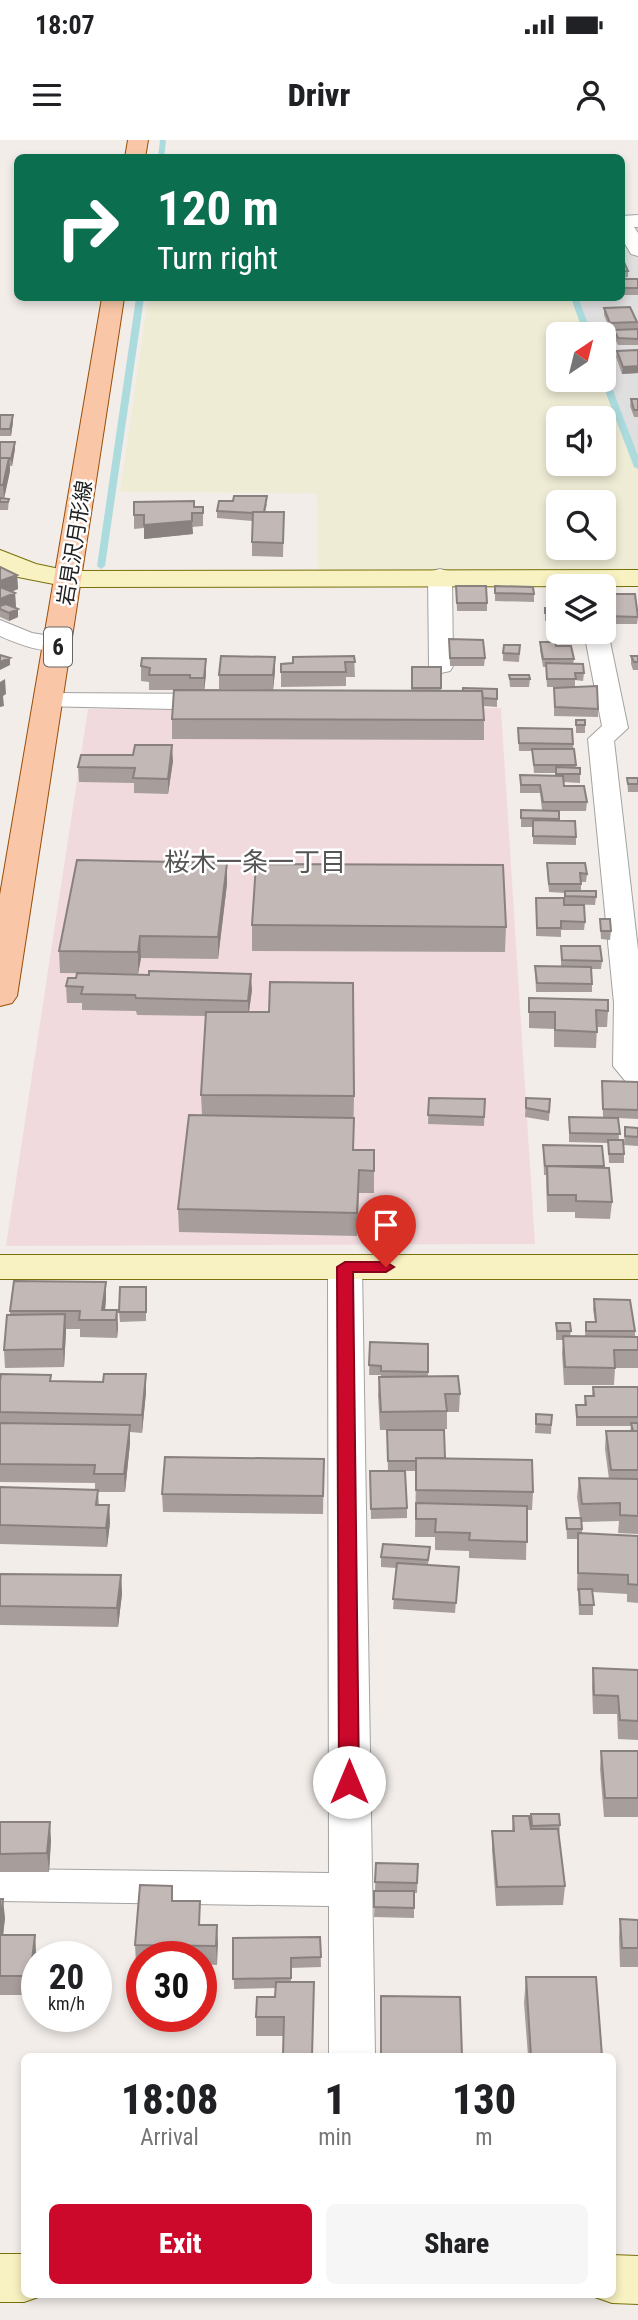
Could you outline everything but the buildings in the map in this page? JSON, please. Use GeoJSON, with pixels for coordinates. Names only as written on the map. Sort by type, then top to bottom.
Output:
{"type":"FeatureCollection","features":[{"type":"Feature","properties":{"kind":"main road","name":"岩見沢月形線"},"geometry":{"type":"LineString","coordinates":[[0,996],[113,301]]}},
{"type":"Feature","properties":{"kind":"street"},"geometry":{"type":"LineString","coordinates":[[625,226],[638,250]]}},
{"type":"Feature","properties":{"kind":"street"},"geometry":{"type":"LineString","coordinates":[[0,558],[28,571],[69,579],[440,576],[546,580]]}},
{"type":"Feature","properties":{"kind":"street"},"geometry":{"type":"LineString","coordinates":[[440,576],[441,666]]}},
{"type":"Feature","properties":{"kind":"street"},"geometry":{"type":"LineString","coordinates":[[616,580],[638,578]]}},
{"type":"Feature","properties":{"kind":"street"},"geometry":{"type":"LineString","coordinates":[[0,627],[26,639],[58,644]]}},
{"type":"Feature","properties":{"kind":"street"},"geometry":{"type":"LineString","coordinates":[[0,649],[26,639]]}},
{"type":"Feature","properties":{"kind":"street"},"geometry":{"type":"LineString","coordinates":[[598,644],[615,728],[601,739]]}},
{"type":"Feature","properties":{"kind":"street"},"geometry":{"type":"LineString","coordinates":[[49,701],[242,702]]}},
{"type":"Feature","properties":{"kind":"street"},"geometry":{"type":"LineString","coordinates":[[601,739],[638,740]]}},
{"type":"Feature","properties":{"kind":"street"},"geometry":{"type":"LineString","coordinates":[[601,739],[634,1003],[628,1066],[638,1076]]}},
{"type":"Feature","properties":{"kind":"street"},"geometry":{"type":"LineString","coordinates":[[0,1267],[638,1267]]}},
{"type":"Feature","properties":{"kind":"street"},"geometry":{"type":"LineString","coordinates":[[345,1267],[352,2053]]}},
{"type":"Feature","properties":{"kind":"street"},"geometry":{"type":"LineString","coordinates":[[0,1885],[350,1890]]}},
{"type":"Feature","properties":{"kind":"street"},"geometry":{"type":"LineString","coordinates":[[0,2278],[21,2278]]}},
{"type":"Feature","properties":{"kind":"street"},"geometry":{"type":"LineString","coordinates":[[616,2280],[638,2280]]}},
{"type":"Feature","properties":{"kind":"shaded area"},"geometry":{"type":"Polygon","coordinates":[[[625,218],[638,218],[638,461],[612,392],[616,392],[616,322],[586,322],[578,301],[625,301],[625,218]]]}},
{"type":"Feature","properties":{"kind":"shaded area"},"geometry":{"type":"Polygon","coordinates":[[[148,301],[578,301],[586,322],[546,322],[546,392],[612,392],[638,461],[638,571],[318,572],[317,493],[120,492],[148,301]]]}},
{"type":"Feature","properties":{"kind":"shaded area"},"geometry":{"type":"Polygon","coordinates":[[[501,708],[535,1244],[6,1246],[88,709],[501,708]]]}},
{"type":"Feature","properties":{"kind":"waterway"},"geometry":{"type":"LineString","coordinates":[[161,154],[163,140]]}},
{"type":"Feature","properties":{"kind":"waterway"},"geometry":{"type":"LineString","coordinates":[[101,566],[140,301]]}},
{"type":"Feature","properties":{"kind":"waterway"},"geometry":{"type":"LineString","coordinates":[[575,301],[583,322]]}},
{"type":"Feature","properties":{"kind":"waterway"},"geometry":{"type":"LineString","coordinates":[[610,392],[638,467]]}},
{"type":"Feature","properties":{"kind":"district","name":"桜木一条一丁目"},"geometry":{"type":"Point","coordinates":[255,862]}},
{"type":"Feature","properties":{"kind":"route"},"geometry":{"type":"LineString","coordinates":[[349,1782],[345,1267],[386,1267]]}}]}
